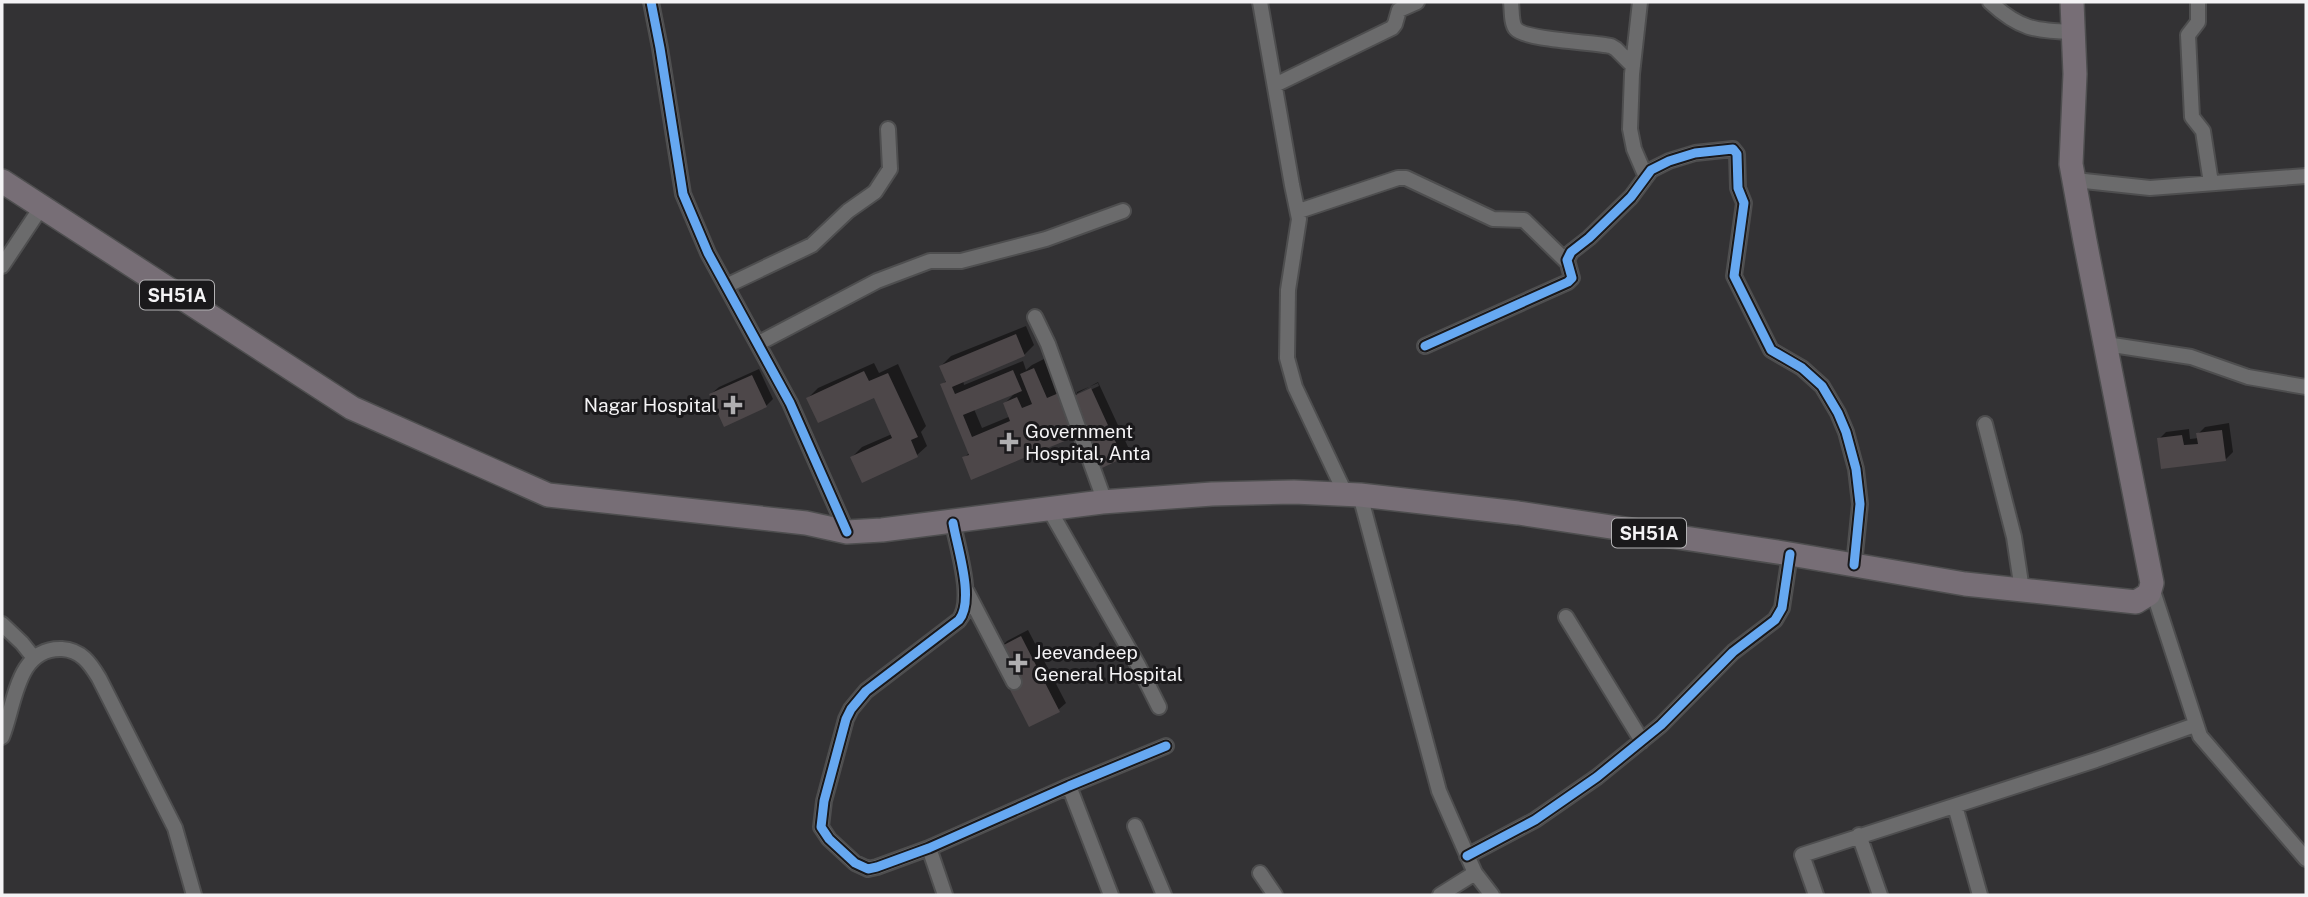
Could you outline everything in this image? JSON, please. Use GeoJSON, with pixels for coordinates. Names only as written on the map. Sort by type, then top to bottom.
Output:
{"type":"FeatureCollection","features":[{"type":"Feature","properties":{"kind":"main road"},"geometry":{"type":"LineString","coordinates":[[2072,2],[2074,74],[2071,152],[2074,180],[2150,566],[2152,589]]}},
{"type":"Feature","properties":{"kind":"main road","name":"SH51A"},"geometry":{"type":"LineString","coordinates":[[2,181],[352,408],[548,495],[806,523],[848,532],[913,528],[1105,502],[1245,493],[1353,495],[1518,513],[1790,554],[1965,584],[2133,602],[2143,599],[2152,589]]}},
{"type":"Feature","properties":{"kind":"street"},"geometry":{"type":"LineString","coordinates":[[651,2],[682,194],[699,236],[790,403],[848,532]]}},
{"type":"Feature","properties":{"kind":"street"},"geometry":{"type":"LineString","coordinates":[[1260,2],[1292,185],[1299,211],[1288,290],[1287,358],[1295,387],[1353,495],[1439,791],[1475,873],[1492,895]]}},
{"type":"Feature","properties":{"kind":"street"},"geometry":{"type":"LineString","coordinates":[[1275,85],[1392,28],[1399,10],[1417,2]]}},
{"type":"Feature","properties":{"kind":"street"},"geometry":{"type":"LineString","coordinates":[[1511,2],[1514,24],[1520,32],[1611,46],[1633,66]]}},
{"type":"Feature","properties":{"kind":"street"},"geometry":{"type":"LineString","coordinates":[[1640,2],[1633,66],[1630,136],[1646,177]]}},
{"type":"Feature","properties":{"kind":"street"},"geometry":{"type":"LineString","coordinates":[[1990,2],[2028,28],[2073,32]]}},
{"type":"Feature","properties":{"kind":"street"},"geometry":{"type":"LineString","coordinates":[[2198,2],[2197,22],[2188,35],[2192,117],[2203,131],[2211,183]]}},
{"type":"Feature","properties":{"kind":"street"},"geometry":{"type":"LineString","coordinates":[[726,286],[812,245],[848,211],[875,192],[890,169],[888,129]]}},
{"type":"Feature","properties":{"kind":"street"},"geometry":{"type":"LineString","coordinates":[[1424,346],[1568,282],[1572,276],[1568,257],[1634,195],[1651,170],[1696,153],[1731,148],[1737,152],[1738,188],[1744,203],[1734,276],[1771,350],[1802,368],[1816,380],[1827,393],[1846,432],[1856,469],[1860,504],[1854,565]]}},
{"type":"Feature","properties":{"kind":"street"},"geometry":{"type":"LineString","coordinates":[[2074,180],[2150,188],[2306,176]]}},
{"type":"Feature","properties":{"kind":"street"},"geometry":{"type":"LineString","coordinates":[[1299,211],[1398,178],[1406,178],[1493,219],[1524,220],[1568,263]]}},
{"type":"Feature","properties":{"kind":"street"},"geometry":{"type":"LineString","coordinates":[[2,266],[42,206]]}},
{"type":"Feature","properties":{"kind":"street"},"geometry":{"type":"LineString","coordinates":[[759,343],[877,281],[930,261],[961,261],[1045,239],[1123,211]]}},
{"type":"Feature","properties":{"kind":"street"},"geometry":{"type":"LineString","coordinates":[[1035,317],[1048,344],[1105,502]]}},
{"type":"Feature","properties":{"kind":"street"},"geometry":{"type":"LineString","coordinates":[[2106,344],[2191,357],[2248,377],[2306,387]]}},
{"type":"Feature","properties":{"kind":"street"},"geometry":{"type":"LineString","coordinates":[[1985,424],[2014,537],[2022,590]]}},
{"type":"Feature","properties":{"kind":"street"},"geometry":{"type":"LineString","coordinates":[[1049,509],[1138,664],[1159,707]]}},
{"type":"Feature","properties":{"kind":"street"},"geometry":{"type":"LineString","coordinates":[[953,523],[965,588],[965,608],[959,621],[866,691],[849,713],[820,824],[829,839],[863,868],[877,867],[929,848],[1166,746]]}},
{"type":"Feature","properties":{"kind":"street"},"geometry":{"type":"LineString","coordinates":[[1467,856],[1514,832],[1568,798],[1642,741],[1676,710],[1721,662],[1780,615],[1790,554]]}},
{"type":"Feature","properties":{"kind":"street"},"geometry":{"type":"LineString","coordinates":[[965,588],[1014,682]]}},
{"type":"Feature","properties":{"kind":"street"},"geometry":{"type":"LineString","coordinates":[[2152,589],[2195,725],[2204,742],[2306,859]]}},
{"type":"Feature","properties":{"kind":"street"},"geometry":{"type":"LineString","coordinates":[[1566,617],[1642,741]]}},
{"type":"Feature","properties":{"kind":"street"},"geometry":{"type":"LineString","coordinates":[[2,624],[34,658]]}},
{"type":"Feature","properties":{"kind":"street"},"geometry":{"type":"LineString","coordinates":[[2,737],[20,677],[34,658],[53,650],[66,649],[84,656],[92,666],[175,828],[194,895]]}},
{"type":"Feature","properties":{"kind":"street"},"geometry":{"type":"LineString","coordinates":[[1816,895],[1802,855],[2195,725]]}},
{"type":"Feature","properties":{"kind":"street"},"geometry":{"type":"LineString","coordinates":[[1069,786],[1111,895]]}},
{"type":"Feature","properties":{"kind":"street"},"geometry":{"type":"LineString","coordinates":[[1955,806],[1980,895]]}},
{"type":"Feature","properties":{"kind":"street"},"geometry":{"type":"LineString","coordinates":[[1135,826],[1164,895]]}},
{"type":"Feature","properties":{"kind":"street"},"geometry":{"type":"LineString","coordinates":[[1859,835],[1880,895]]}},
{"type":"Feature","properties":{"kind":"street"},"geometry":{"type":"LineString","coordinates":[[929,848],[945,895]]}},
{"type":"Feature","properties":{"kind":"street"},"geometry":{"type":"LineString","coordinates":[[1260,873],[1275,895]]}},
{"type":"Feature","properties":{"kind":"street"},"geometry":{"type":"LineString","coordinates":[[1440,895],[1475,873]]}},
{"type":"Feature","properties":{"kind":"building"},"geometry":{"type":"Polygon","coordinates":[[[1016,334],[1025,356],[952,387],[955,394],[1013,370],[1022,391],[963,415],[972,437],[1010,421],[1003,403],[1017,397],[1022,408],[1032,404],[1020,374],[1034,368],[1047,398],[1061,392],[1079,435],[971,480],[962,457],[969,455],[940,384],[946,382],[939,366],[1016,334]]]}},
{"type":"Feature","properties":{"kind":"building"},"geometry":{"type":"Polygon","coordinates":[[[864,371],[869,381],[888,373],[918,437],[911,440],[918,457],[862,483],[850,457],[892,438],[874,398],[818,423],[806,398],[864,371]]]}},
{"type":"Feature","properties":{"kind":"building"},"geometry":{"type":"Polygon","coordinates":[[[752,375],[767,407],[724,427],[709,394],[752,375]]]}},
{"type":"Feature","properties":{"kind":"building"},"geometry":{"type":"Polygon","coordinates":[[[1091,388],[1123,458],[1102,468],[1069,398],[1091,388]]]}},
{"type":"Feature","properties":{"kind":"building"},"geometry":{"type":"Polygon","coordinates":[[[2222,430],[2226,461],[2161,469],[2157,438],[2182,435],[2184,445],[2198,444],[2196,433],[2222,430]]]}},
{"type":"Feature","properties":{"kind":"building"},"geometry":{"type":"Polygon","coordinates":[[[1021,636],[1060,712],[1029,727],[1008,686],[1015,682],[998,648],[1021,636]]]}},
{"type":"Feature","properties":{"kind":"cycle path"},"geometry":{"type":"LineString","coordinates":[[651,2],[683,194],[708,253],[790,403],[847,532]]}},
{"type":"Feature","properties":{"kind":"cycle path"},"geometry":{"type":"LineString","coordinates":[[1425,346],[1568,282],[1572,278],[1567,260],[1571,252],[1631,197],[1651,170],[1695,153],[1733,149],[1737,154],[1738,188],[1744,203],[1734,276],[1771,350],[1802,368],[1822,386],[1846,432],[1856,469],[1860,504],[1854,565]]}},
{"type":"Feature","properties":{"kind":"cycle path"},"geometry":{"type":"LineString","coordinates":[[953,523],[965,587],[964,611],[959,620],[866,691],[851,709],[824,801],[821,827],[829,839],[855,863],[868,869],[877,867],[929,848],[1166,746]]}},
{"type":"Feature","properties":{"kind":"cycle path"},"geometry":{"type":"LineString","coordinates":[[1467,856],[1535,820],[1597,777],[1661,725],[1733,652],[1775,620],[1782,608],[1790,554]]}},
{"type":"Feature","properties":{"kind":"place","name":"Nagar Hospital"},"geometry":{"type":"Point","coordinates":[733,405]}},
{"type":"Feature","properties":{"kind":"place","name":"Government Hospital, Anta"},"geometry":{"type":"Point","coordinates":[1009,442]}},
{"type":"Feature","properties":{"kind":"place","name":"Jeevandeep General Hospital"},"geometry":{"type":"Point","coordinates":[1018,663]}}]}
